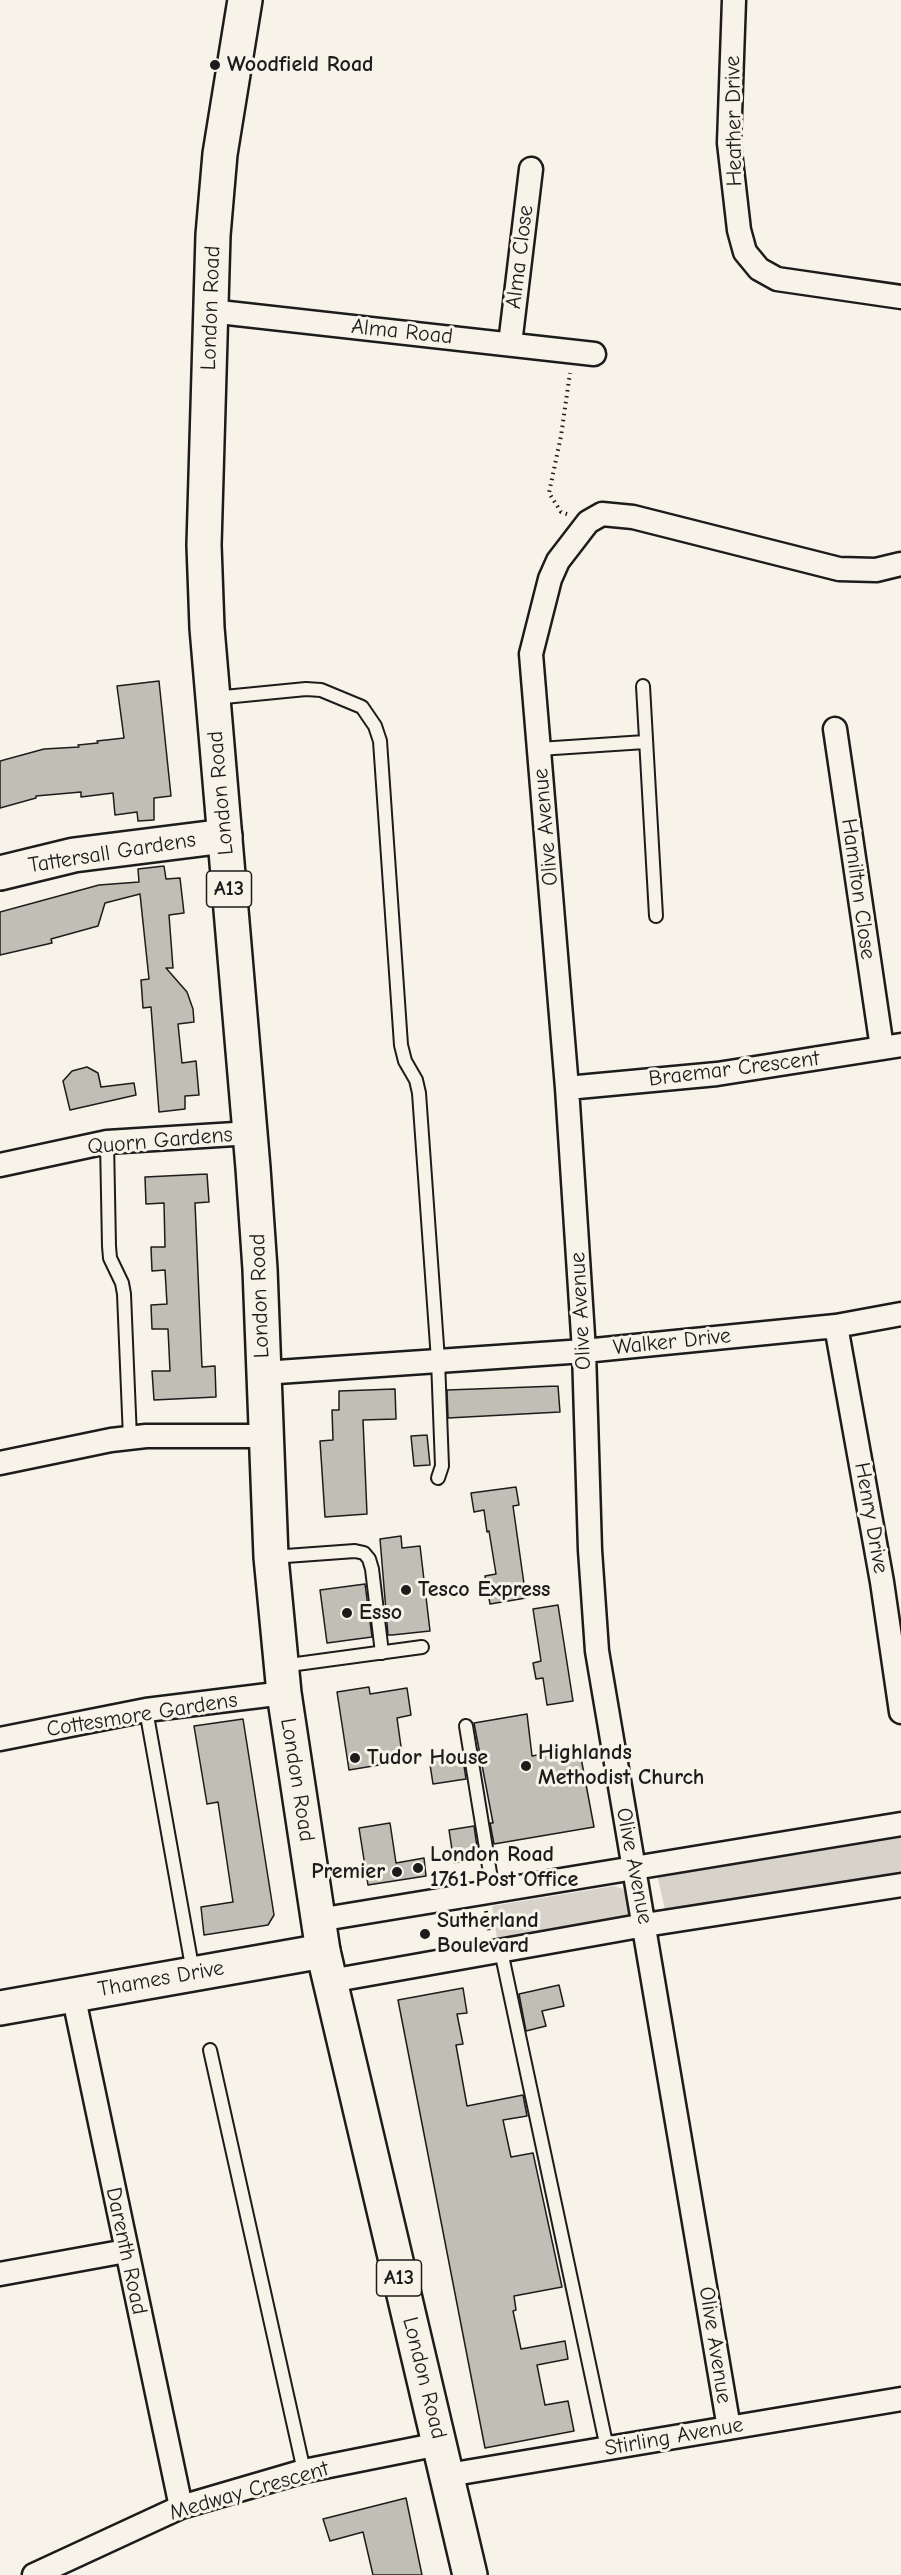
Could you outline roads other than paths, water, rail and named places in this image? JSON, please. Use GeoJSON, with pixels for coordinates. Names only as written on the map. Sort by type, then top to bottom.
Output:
{"type":"FeatureCollection","features":[{"type":"Feature","properties":{"kind":"main road","name":"London Road"},"geometry":{"type":"LineString","coordinates":[[245,0],[220,154],[210,311],[204,545],[207,627],[251,1133],[260,1269],[271,1557],[282,1680],[324,1951],[470,2575]]}},
{"type":"Feature","properties":{"kind":"main road","name":"Tattersall Gardens"},"geometry":{"type":"LineString","coordinates":[[0,873],[74,855],[225,836]]}},
{"type":"Feature","properties":{"kind":"main road","name":"Thames Drive"},"geometry":{"type":"LineString","coordinates":[[0,2008],[324,1951]]}},
{"type":"Feature","properties":{"kind":"street","name":"Heather Drive"},"geometry":{"type":"LineString","coordinates":[[734,0],[729,143],[738,230],[745,252],[759,269],[777,279],[901,297]]}},
{"type":"Feature","properties":{"kind":"street","name":"Alma Close"},"geometry":{"type":"LineString","coordinates":[[510,345],[531,170]]}},
{"type":"Feature","properties":{"kind":"street","name":"Alma Road"},"geometry":{"type":"LineString","coordinates":[[210,311],[583,353]]}},
{"type":"Feature","properties":{"kind":"street","name":"Olive Avenue"},"geometry":{"type":"LineString","coordinates":[[729,2428],[645,1925],[603,1695],[593,1609],[584,1351],[567,1088],[531,654],[537,623],[550,579],[558,561],[588,522],[602,514],[616,514],[839,569],[876,570],[901,564]]}},
{"type":"Feature","properties":{"kind":"street","name":"Hamilton Close"},"geometry":{"type":"LineString","coordinates":[[835,729],[891,1047]]}},
{"type":"Feature","properties":{"kind":"street","name":"Braemar Crescent"},"geometry":{"type":"LineString","coordinates":[[567,1088],[717,1074],[891,1047]]}},
{"type":"Feature","properties":{"kind":"street","name":"Quorn Gardens"},"geometry":{"type":"LineString","coordinates":[[0,1165],[107,1142],[251,1133]]}},
{"type":"Feature","properties":{"kind":"street","name":"Walker Drive"},"geometry":{"type":"LineString","coordinates":[[263,1373],[584,1351],[836,1326],[901,1314]]}},
{"type":"Feature","properties":{"kind":"street","name":"Henry Drive"},"geometry":{"type":"LineString","coordinates":[[836,1326],[892,1580],[901,1712]]}},
{"type":"Feature","properties":{"kind":"street"},"geometry":{"type":"LineString","coordinates":[[0,1463],[130,1438],[266,1436]]}},
{"type":"Feature","properties":{"kind":"street","name":"Cottesmore Gardens"},"geometry":{"type":"LineString","coordinates":[[0,1739],[282,1680]]}},
{"type":"Feature","properties":{"kind":"street"},"geometry":{"type":"LineString","coordinates":[[324,1951],[488,1892],[901,1824]]}},
{"type":"Feature","properties":{"kind":"street"},"geometry":{"type":"LineString","coordinates":[[324,1951],[497,1952],[645,1925],[901,1885]]}},
{"type":"Feature","properties":{"kind":"street","name":"Darenth Road"},"geometry":{"type":"LineString","coordinates":[[73,1994],[181,2507]]}},
{"type":"Feature","properties":{"kind":"street"},"geometry":{"type":"LineString","coordinates":[[0,2274],[126,2251]]}},
{"type":"Feature","properties":{"kind":"street","name":"Stirling Avenue"},"geometry":{"type":"LineString","coordinates":[[448,2475],[901,2399]]}},
{"type":"Feature","properties":{"kind":"street","name":"Medway Crescent"},"geometry":{"type":"LineString","coordinates":[[34,2575],[181,2507],[304,2471],[439,2444]]}},
{"type":"Feature","properties":{"kind":"lane"},"geometry":{"type":"LineString","coordinates":[[643,686],[656,916]]}},
{"type":"Feature","properties":{"kind":"lane"},"geometry":{"type":"LineString","coordinates":[[213,698],[306,688],[321,690],[362,707],[375,726],[380,741],[401,1045],[405,1061],[417,1080],[419,1093],[438,1360],[442,1460],[438,1478]]}},
{"type":"Feature","properties":{"kind":"lane"},"geometry":{"type":"LineString","coordinates":[[539,749],[645,742]]}},
{"type":"Feature","properties":{"kind":"lane"},"geometry":{"type":"LineString","coordinates":[[107,1142],[109,1246],[110,1258],[122,1282],[124,1294],[130,1438]]}},
{"type":"Feature","properties":{"kind":"lane"},"geometry":{"type":"LineString","coordinates":[[271,1557],[355,1551],[364,1553],[372,1569],[382,1653]]}},
{"type":"Feature","properties":{"kind":"lane"},"geometry":{"type":"LineString","coordinates":[[282,1680],[382,1653],[422,1647]]}},
{"type":"Feature","properties":{"kind":"lane"},"geometry":{"type":"LineString","coordinates":[[146,1710],[193,1973]]}},
{"type":"Feature","properties":{"kind":"lane"},"geometry":{"type":"LineString","coordinates":[[466,1726],[488,1892]]}},
{"type":"Feature","properties":{"kind":"lane"},"geometry":{"type":"LineString","coordinates":[[497,1952],[607,2448]]}},
{"type":"Feature","properties":{"kind":"lane"},"geometry":{"type":"LineString","coordinates":[[210,2050],[304,2471]]}},
{"type":"Feature","properties":{"kind":"place","name":"Woodfield Road"},"geometry":{"type":"Point","coordinates":[215,65]}},
{"type":"Feature","properties":{"kind":"place","name":"Tesco Express"},"geometry":{"type":"Point","coordinates":[406,1590]}},
{"type":"Feature","properties":{"kind":"place","name":"Esso"},"geometry":{"type":"Point","coordinates":[347,1613]}},
{"type":"Feature","properties":{"kind":"place","name":"Tudor House"},"geometry":{"type":"Point","coordinates":[355,1758]}},
{"type":"Feature","properties":{"kind":"place","name":"Highlands Methodist Church"},"geometry":{"type":"Point","coordinates":[526,1766]}},
{"type":"Feature","properties":{"kind":"place","name":"London Road 1761 Post Office"},"geometry":{"type":"Point","coordinates":[418,1868]}},
{"type":"Feature","properties":{"kind":"place","name":"Premier"},"geometry":{"type":"Point","coordinates":[397,1872]}},
{"type":"Feature","properties":{"kind":"place","name":"Sutherland Boulevard"},"geometry":{"type":"Point","coordinates":[425,1934]}}]}
